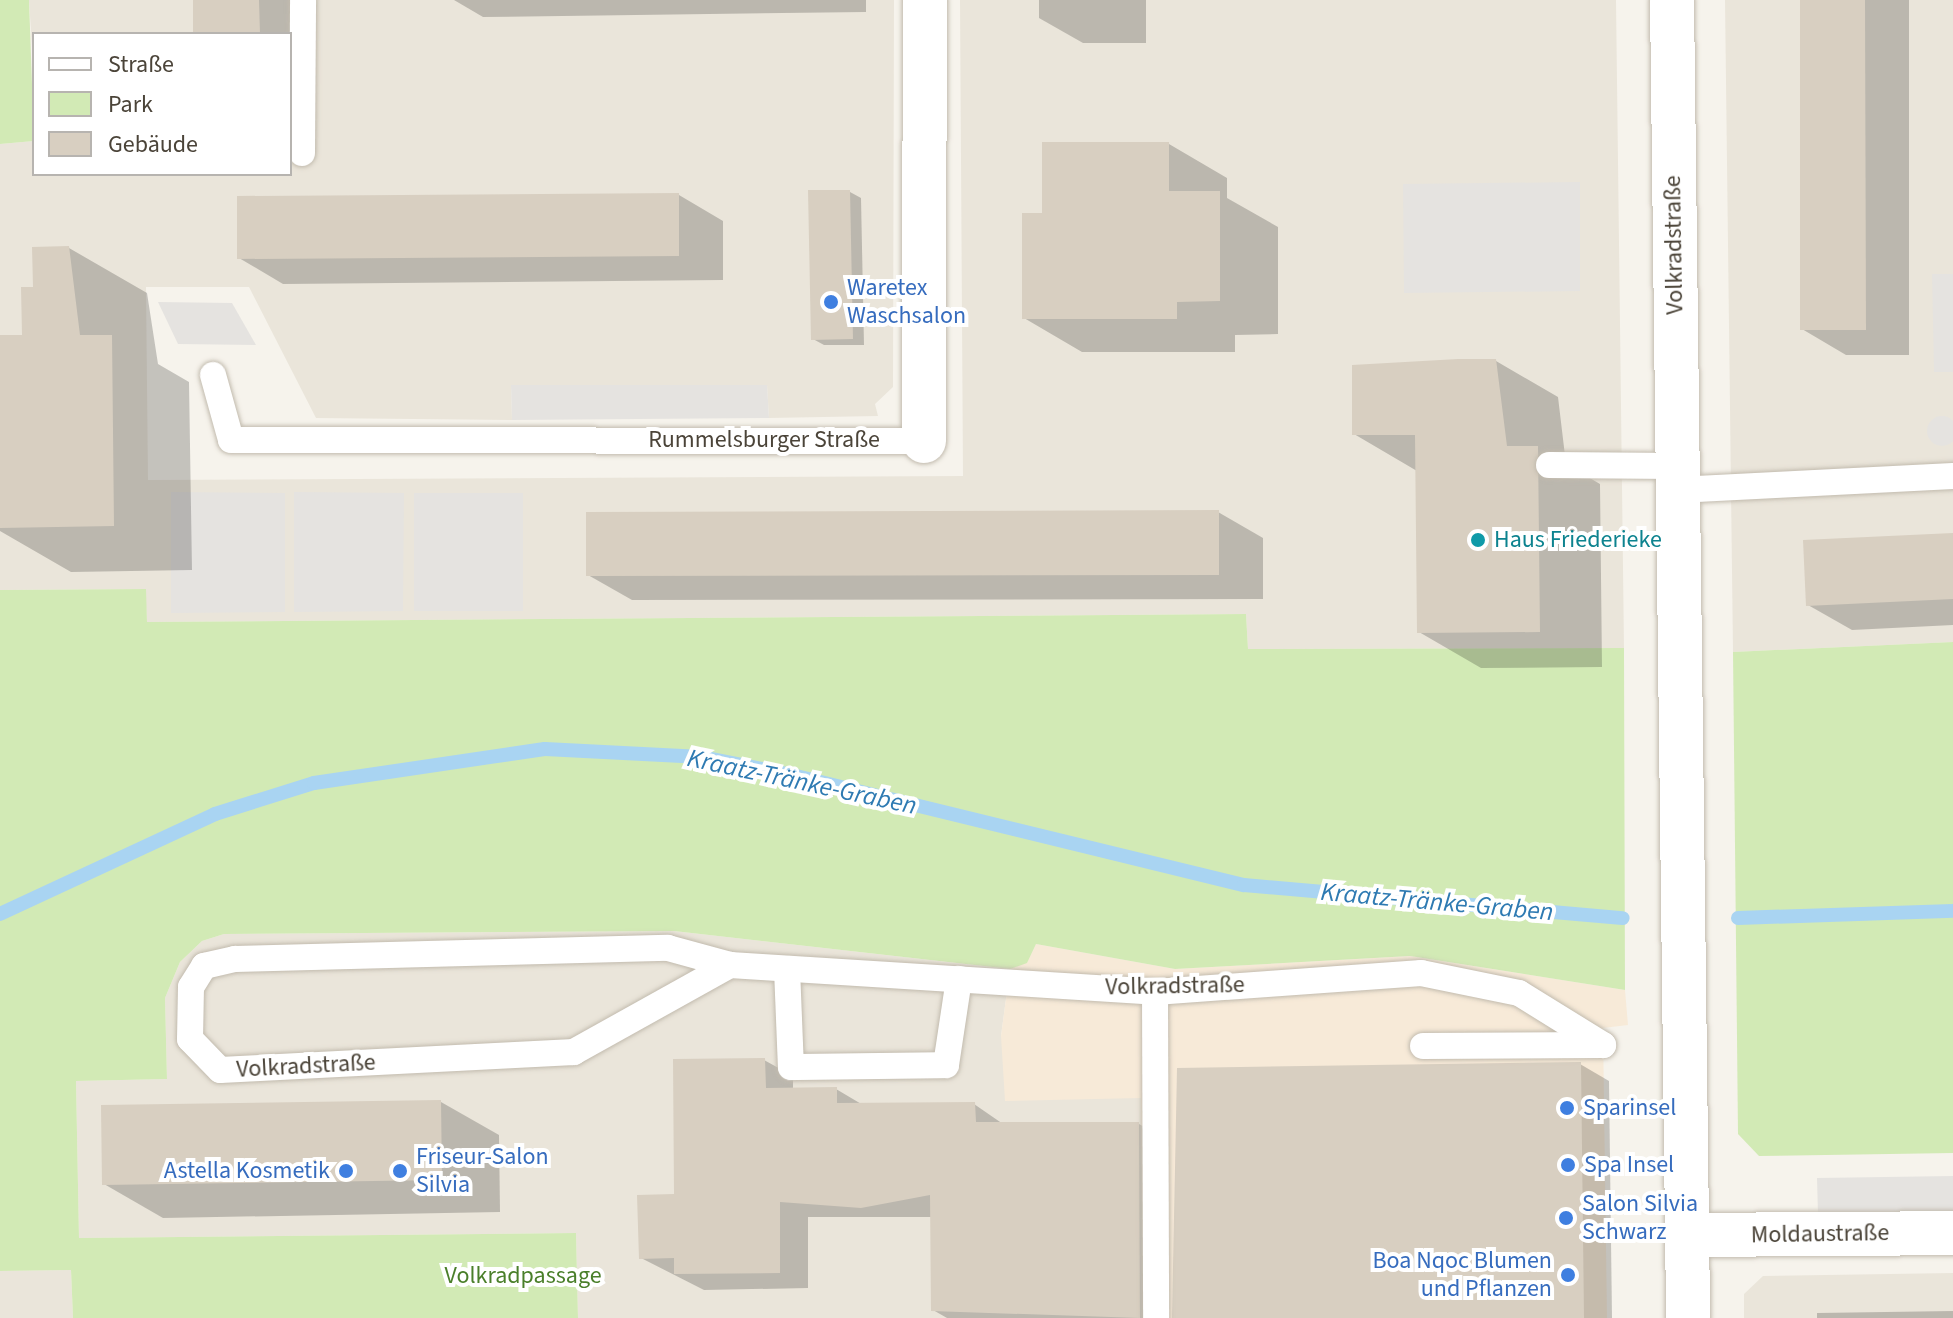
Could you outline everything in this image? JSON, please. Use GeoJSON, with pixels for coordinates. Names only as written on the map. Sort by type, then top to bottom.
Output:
{"type":"FeatureCollection","features":[{"type":"Feature","properties":{"kind":"street","name":"Rummelsburger Straße"},"geometry":{"type":"LineString","coordinates":[[924,441],[925,0]]}},
{"type":"Feature","properties":{"kind":"street","name":"Volkradstraße"},"geometry":{"type":"LineString","coordinates":[[1672,0],[1688,1318]]}},
{"type":"Feature","properties":{"kind":"street","name":"Moldaustraße"},"geometry":{"type":"LineString","coordinates":[[1686,1235],[1953,1233]]}},
{"type":"Feature","properties":{"kind":"lane"},"geometry":{"type":"LineString","coordinates":[[302,153],[303,0]]}},
{"type":"Feature","properties":{"kind":"lane","name":"Rummelsburger Straße"},"geometry":{"type":"LineString","coordinates":[[213,375],[231,440],[924,441]]}},
{"type":"Feature","properties":{"kind":"lane"},"geometry":{"type":"LineString","coordinates":[[1549,465],[1677,478],[1953,476]]}},
{"type":"Feature","properties":{"kind":"lane","name":"Volkradstraße"},"geometry":{"type":"LineString","coordinates":[[730,965],[574,1052],[220,1070],[190,1039],[191,987],[204,966],[235,959],[668,948],[730,965],[1155,992],[1421,973],[1519,993],[1603,1045],[1423,1046]]}},
{"type":"Feature","properties":{"kind":"lane"},"geometry":{"type":"LineString","coordinates":[[787,969],[791,1067],[946,1065],[959,979]]}},
{"type":"Feature","properties":{"kind":"lane"},"geometry":{"type":"LineString","coordinates":[[1155,992],[1156,1318]]}},
{"type":"Feature","properties":{"kind":"shaded area"},"geometry":{"type":"Polygon","coordinates":[[[29,0],[894,0],[893,387],[875,404],[878,416],[769,418],[767,385],[511,385],[512,420],[316,418],[249,287],[146,287],[148,480],[963,476],[960,0],[1616,0],[1624,648],[1248,649],[1246,614],[147,622],[145,589],[0,590],[0,144],[32,141],[32,176],[292,176],[292,32],[32,32],[32,47],[29,0]]]}},
{"type":"Feature","properties":{"kind":"shaded area"},"geometry":{"type":"Polygon","coordinates":[[[1725,0],[1953,0],[1953,642],[1733,652],[1725,0]]]}},
{"type":"Feature","properties":{"kind":"shaded area"},"geometry":{"type":"Polygon","coordinates":[[[1580,182],[1580,291],[1404,293],[1403,184],[1580,182]]]}},
{"type":"Feature","properties":{"kind":"shaded area"},"geometry":{"type":"Polygon","coordinates":[[[1932,274],[1953,274],[1953,372],[1934,372],[1932,274]]]}},
{"type":"Feature","properties":{"kind":"shaded area"},"geometry":{"type":"Polygon","coordinates":[[[158,302],[232,303],[256,345],[178,344],[158,302]]]}},
{"type":"Feature","properties":{"kind":"shaded area"},"geometry":{"type":"Polygon","coordinates":[[[511,385],[767,385],[769,418],[512,420],[511,385]]]}},
{"type":"Feature","properties":{"kind":"shaded area"},"geometry":{"type":"Polygon","coordinates":[[[1936,417],[1948,417],[1952,421],[1954,439],[1948,445],[1936,445],[1928,437],[1928,425],[1936,417]]]}},
{"type":"Feature","properties":{"kind":"shaded area"},"geometry":{"type":"Polygon","coordinates":[[[171,492],[285,493],[285,612],[171,613],[171,492]]]}},
{"type":"Feature","properties":{"kind":"shaded area"},"geometry":{"type":"Polygon","coordinates":[[[294,492],[404,493],[403,611],[294,612],[294,492]]]}},
{"type":"Feature","properties":{"kind":"shaded area"},"geometry":{"type":"Polygon","coordinates":[[[414,493],[523,493],[523,611],[414,611],[414,493]]]}},
{"type":"Feature","properties":{"kind":"shaded area"},"geometry":{"type":"Polygon","coordinates":[[[674,931],[1010,969],[1001,1036],[1141,1098],[1143,1318],[578,1318],[576,1233],[79,1238],[76,1081],[167,1079],[165,998],[180,962],[202,941],[224,934],[674,931]]]}},
{"type":"Feature","properties":{"kind":"shaded area"},"geometry":{"type":"Polygon","coordinates":[[[1036,944],[1175,969],[1410,956],[1625,990],[1628,1025],[1603,1028],[1607,1318],[1143,1318],[1141,1098],[1005,1101],[1001,1036],[1010,969],[1027,962],[1036,944]]]}},
{"type":"Feature","properties":{"kind":"shaded area"},"geometry":{"type":"Polygon","coordinates":[[[1953,1176],[1953,1212],[1818,1214],[1817,1178],[1953,1176]]]}},
{"type":"Feature","properties":{"kind":"shaded area"},"geometry":{"type":"Polygon","coordinates":[[[71,1270],[73,1318],[0,1318],[0,1271],[71,1270]]]}},
{"type":"Feature","properties":{"kind":"shaded area"},"geometry":{"type":"Polygon","coordinates":[[[1953,1273],[1953,1318],[1744,1318],[1744,1294],[1763,1276],[1953,1273]]]}},
{"type":"Feature","properties":{"kind":"green space"},"geometry":{"type":"Polygon","coordinates":[[[0,0],[29,0],[32,141],[0,144],[0,0]]]}},
{"type":"Feature","properties":{"kind":"green space","name":"Volkradpassage"},"geometry":{"type":"Polygon","coordinates":[[[146,589],[147,622],[1246,614],[1248,649],[1624,648],[1625,990],[1410,956],[1175,969],[1036,944],[1027,963],[1010,969],[674,931],[224,934],[202,941],[180,962],[165,998],[167,1079],[76,1081],[79,1238],[576,1233],[578,1318],[73,1318],[71,1270],[0,1271],[0,590],[146,589]]]}},
{"type":"Feature","properties":{"kind":"green space"},"geometry":{"type":"Polygon","coordinates":[[[1953,642],[1953,1153],[1759,1156],[1738,1134],[1733,652],[1953,642]]]}},
{"type":"Feature","properties":{"kind":"building"},"geometry":{"type":"Polygon","coordinates":[[[193,0],[259,0],[260,32],[193,32],[193,0]]]}},
{"type":"Feature","properties":{"kind":"building"},"geometry":{"type":"Polygon","coordinates":[[[1800,0],[1865,0],[1866,330],[1800,330],[1800,0]]]}},
{"type":"Feature","properties":{"kind":"building"},"geometry":{"type":"Polygon","coordinates":[[[1042,142],[1169,142],[1169,191],[1220,191],[1220,301],[1177,302],[1177,319],[1022,319],[1022,213],[1042,213],[1042,142]]]}},
{"type":"Feature","properties":{"kind":"building","name":"Waretex Waschsalon"},"geometry":{"type":"Polygon","coordinates":[[[808,190],[850,190],[853,339],[811,340],[808,190]]]}},
{"type":"Feature","properties":{"kind":"building"},"geometry":{"type":"Polygon","coordinates":[[[679,193],[679,256],[237,259],[237,196],[679,193]]]}},
{"type":"Feature","properties":{"kind":"building"},"geometry":{"type":"Polygon","coordinates":[[[69,246],[80,335],[112,335],[114,526],[0,528],[0,335],[22,335],[21,287],[33,287],[32,247],[69,246]]]}},
{"type":"Feature","properties":{"kind":"building","name":"Haus Friederieke"},"geometry":{"type":"Polygon","coordinates":[[[1496,359],[1507,446],[1538,446],[1540,632],[1417,633],[1415,435],[1352,435],[1352,365],[1496,359]]]}},
{"type":"Feature","properties":{"kind":"building"},"geometry":{"type":"Polygon","coordinates":[[[1219,510],[1219,575],[586,576],[586,512],[1219,510]]]}},
{"type":"Feature","properties":{"kind":"building"},"geometry":{"type":"Polygon","coordinates":[[[1953,533],[1953,599],[1806,606],[1803,540],[1953,533]]]}},
{"type":"Feature","properties":{"kind":"building"},"geometry":{"type":"Polygon","coordinates":[[[765,1058],[766,1088],[837,1087],[837,1103],[975,1102],[976,1122],[1139,1122],[1140,1318],[931,1311],[930,1195],[861,1208],[780,1202],[780,1273],[674,1274],[674,1258],[639,1259],[637,1195],[674,1194],[673,1059],[765,1058]]]}},
{"type":"Feature","properties":{"kind":"building"},"geometry":{"type":"Polygon","coordinates":[[[1581,1062],[1584,1318],[1172,1318],[1177,1068],[1581,1062]]]}},
{"type":"Feature","properties":{"kind":"building"},"geometry":{"type":"Polygon","coordinates":[[[441,1100],[442,1180],[102,1185],[101,1105],[441,1100]]]}},
{"type":"Feature","properties":{"kind":"waterway","name":"Kraatz-Tränke-Graben"},"geometry":{"type":"LineString","coordinates":[[0,914],[215,814],[314,783],[545,749],[702,757],[792,775],[1244,885],[1623,918]]}},
{"type":"Feature","properties":{"kind":"waterway","name":"Kraatz-Tränke-Graben"},"geometry":{"type":"LineString","coordinates":[[1738,918],[1953,911]]}},
{"type":"Feature","properties":{"kind":"place","name":"Waretex Waschsalon"},"geometry":{"type":"Point","coordinates":[831,302]}},
{"type":"Feature","properties":{"kind":"place","name":"Haus Friederieke"},"geometry":{"type":"Point","coordinates":[1478,540]}},
{"type":"Feature","properties":{"kind":"place","name":"Sparinsel"},"geometry":{"type":"Point","coordinates":[1567,1108]}},
{"type":"Feature","properties":{"kind":"place","name":"Spa Insel"},"geometry":{"type":"Point","coordinates":[1568,1165]}},
{"type":"Feature","properties":{"kind":"place","name":"Astella Kosmetik"},"geometry":{"type":"Point","coordinates":[346,1171]}},
{"type":"Feature","properties":{"kind":"place","name":"Friseur-Salon Silvia"},"geometry":{"type":"Point","coordinates":[400,1171]}},
{"type":"Feature","properties":{"kind":"place","name":"Salon Silvia Schwarz"},"geometry":{"type":"Point","coordinates":[1566,1218]}},
{"type":"Feature","properties":{"kind":"place","name":"Boa Nqoc Blumen und Pflanzen"},"geometry":{"type":"Point","coordinates":[1568,1275]}}]}
